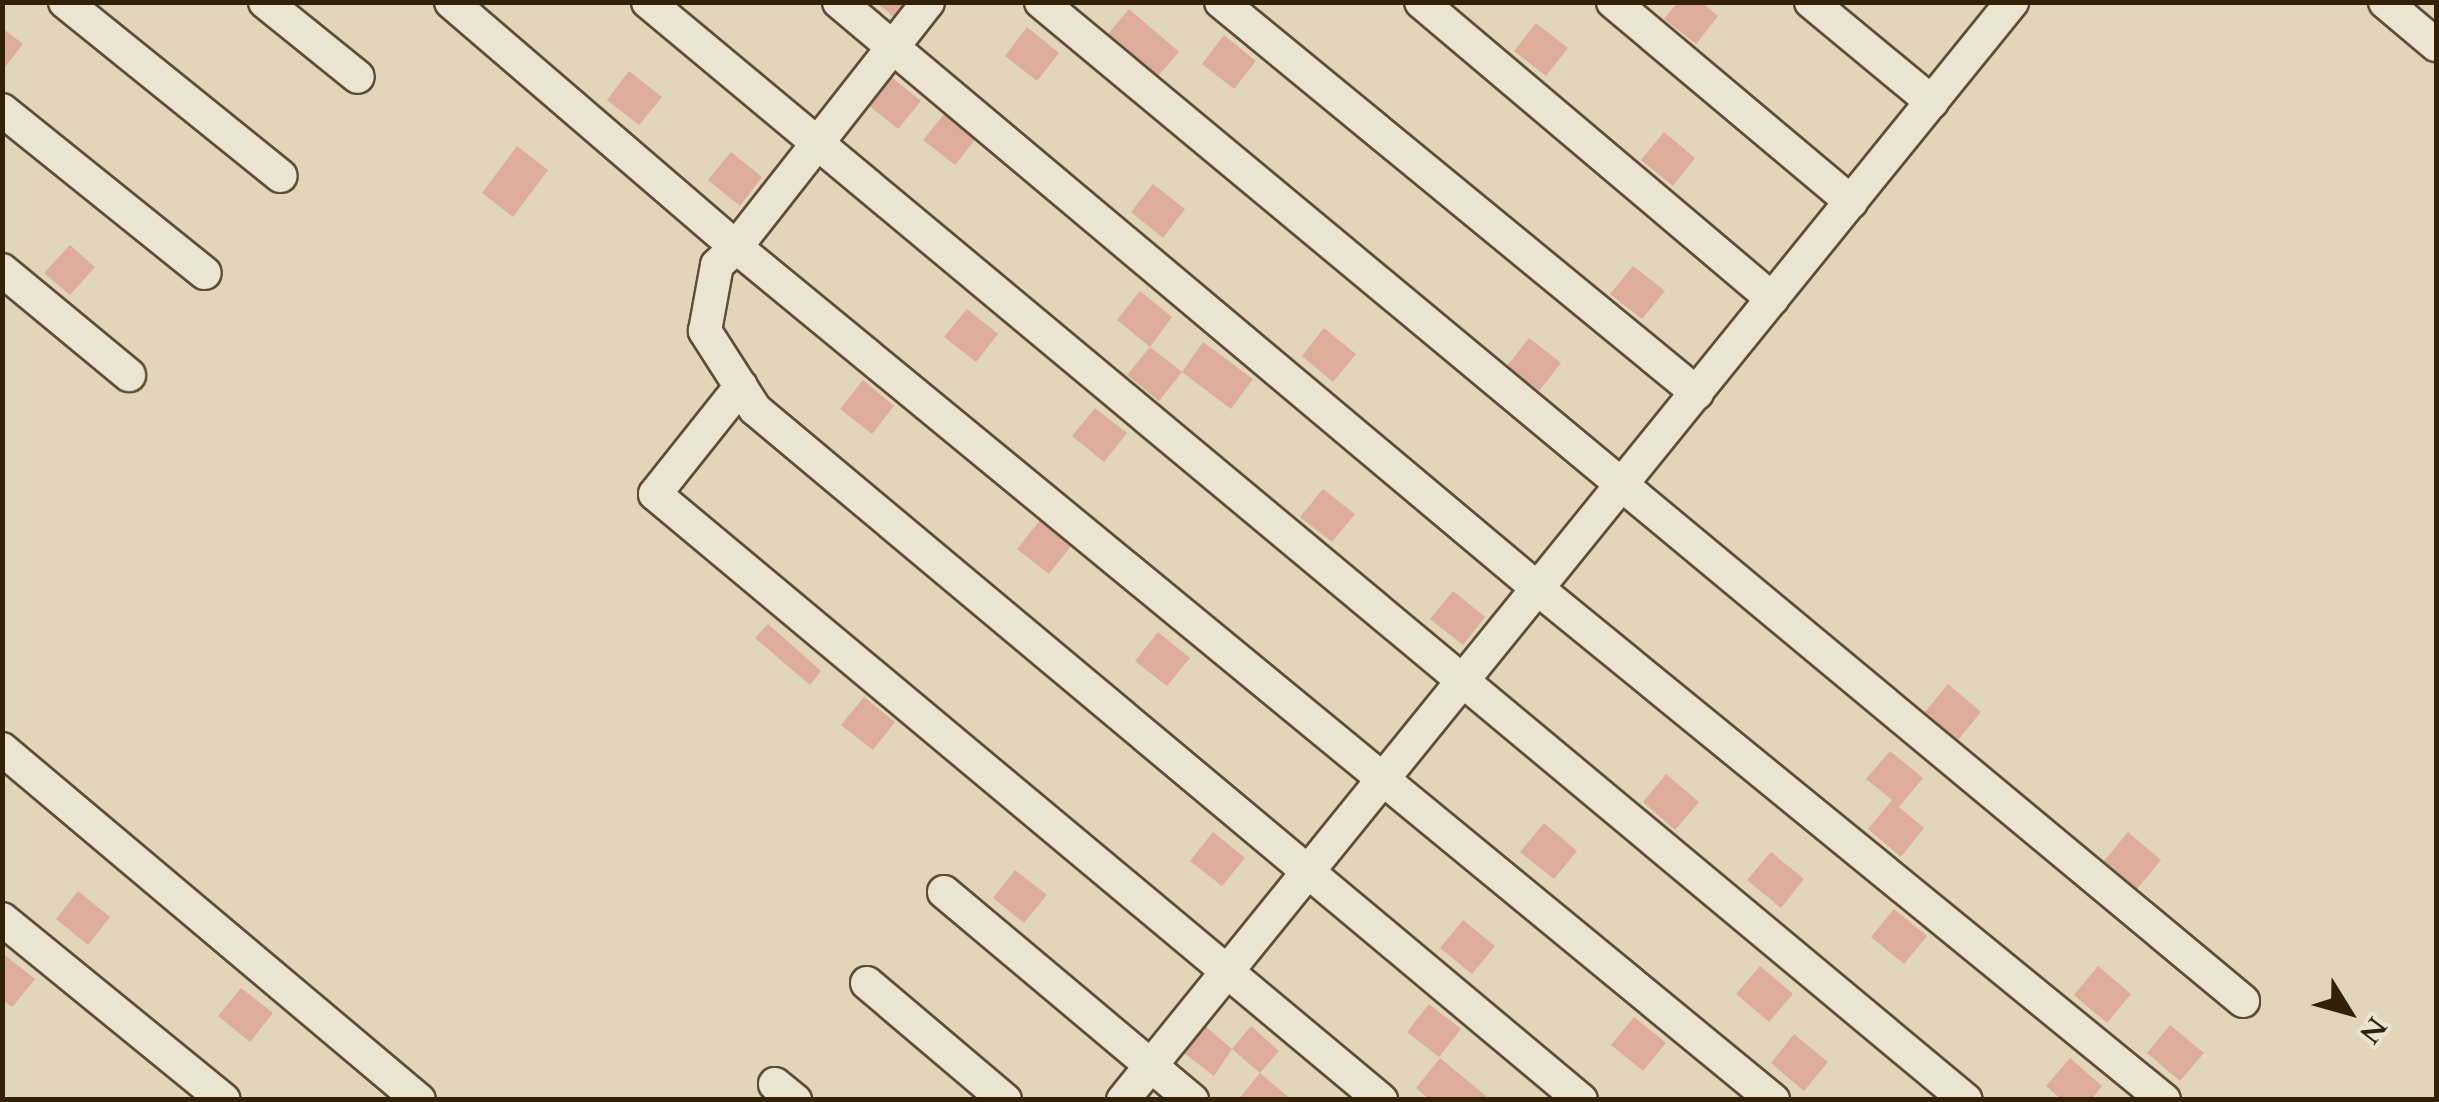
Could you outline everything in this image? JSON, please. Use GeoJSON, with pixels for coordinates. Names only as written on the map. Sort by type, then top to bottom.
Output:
{"type":"FeatureCollection","features":[{"type":"Feature","properties":{"kind":"street"},"geometry":{"type":"LineString","coordinates":[[65,2],[280,176]]}},
{"type":"Feature","properties":{"kind":"street"},"geometry":{"type":"LineString","coordinates":[[265,2],[358,77]]}},
{"type":"Feature","properties":{"kind":"street"},"geometry":{"type":"LineString","coordinates":[[451,2],[736,247],[1773,1100]]}},
{"type":"Feature","properties":{"kind":"street"},"geometry":{"type":"LineString","coordinates":[[648,2],[1966,1100]]}},
{"type":"Feature","properties":{"kind":"street"},"geometry":{"type":"LineString","coordinates":[[839,2],[1538,589],[2164,1100]]}},
{"type":"Feature","properties":{"kind":"street"},"geometry":{"type":"LineString","coordinates":[[928,2],[736,247],[717,265],[705,331],[755,409],[1306,874],[1581,1100]]}},
{"type":"Feature","properties":{"kind":"street"},"geometry":{"type":"LineString","coordinates":[[1041,2],[2242,1001]]}},
{"type":"Feature","properties":{"kind":"street"},"geometry":{"type":"LineString","coordinates":[[1221,2],[1698,392]]}},
{"type":"Feature","properties":{"kind":"street"},"geometry":{"type":"LineString","coordinates":[[1421,2],[1772,299]]}},
{"type":"Feature","properties":{"kind":"street"},"geometry":{"type":"LineString","coordinates":[[1612,2],[1851,202]]}},
{"type":"Feature","properties":{"kind":"street"},"geometry":{"type":"LineString","coordinates":[[1811,2],[1932,102]]}},
{"type":"Feature","properties":{"kind":"street"},"geometry":{"type":"LineString","coordinates":[[2385,2],[2436,45]]}},
{"type":"Feature","properties":{"kind":"street"},"geometry":{"type":"LineString","coordinates":[[1123,1100],[1932,102],[2005,5]]}},
{"type":"Feature","properties":{"kind":"street"},"geometry":{"type":"LineString","coordinates":[[2,110],[205,273]]}},
{"type":"Feature","properties":{"kind":"street"},"geometry":{"type":"LineString","coordinates":[[2,270],[128,374]]}},
{"type":"Feature","properties":{"kind":"street"},"geometry":{"type":"LineString","coordinates":[[741,386],[655,494],[1225,974],[1381,1100]]}},
{"type":"Feature","properties":{"kind":"street"},"geometry":{"type":"LineString","coordinates":[[2,749],[419,1100]]}},
{"type":"Feature","properties":{"kind":"street"},"geometry":{"type":"LineString","coordinates":[[944,892],[1192,1100]]}},
{"type":"Feature","properties":{"kind":"street"},"geometry":{"type":"LineString","coordinates":[[2,920],[224,1100]]}},
{"type":"Feature","properties":{"kind":"street"},"geometry":{"type":"LineString","coordinates":[[867,983],[1005,1100]]}},
{"type":"Feature","properties":{"kind":"building"},"geometry":{"type":"Polygon","coordinates":[[[876,2],[905,2],[894,17],[876,2]]]}},
{"type":"Feature","properties":{"kind":"building"},"geometry":{"type":"Polygon","coordinates":[[[1678,2],[1701,2],[1718,16],[1696,44],[1664,19],[1678,2]]]}},
{"type":"Feature","properties":{"kind":"building"},"geometry":{"type":"Polygon","coordinates":[[[1129,9],[1179,52],[1157,77],[1108,34],[1129,9]]]}},
{"type":"Feature","properties":{"kind":"building"},"geometry":{"type":"Polygon","coordinates":[[[1536,23],[1568,48],[1546,76],[1514,51],[1536,23]]]}},
{"type":"Feature","properties":{"kind":"building"},"geometry":{"type":"Polygon","coordinates":[[[1027,27],[1059,53],[1037,81],[1005,56],[1027,27]]]}},
{"type":"Feature","properties":{"kind":"building"},"geometry":{"type":"Polygon","coordinates":[[[2,28],[23,44],[2,71],[2,28]]]}},
{"type":"Feature","properties":{"kind":"building"},"geometry":{"type":"Polygon","coordinates":[[[1224,35],[1256,61],[1234,89],[1202,64],[1224,35]]]}},
{"type":"Feature","properties":{"kind":"building"},"geometry":{"type":"Polygon","coordinates":[[[629,71],[662,97],[639,125],[607,100],[629,71]]]}},
{"type":"Feature","properties":{"kind":"building"},"geometry":{"type":"Polygon","coordinates":[[[890,76],[921,101],[898,129],[867,104],[890,76]]]}},
{"type":"Feature","properties":{"kind":"building"},"geometry":{"type":"Polygon","coordinates":[[[946,112],[977,137],[955,165],[923,140],[946,112]]]}},
{"type":"Feature","properties":{"kind":"building"},"geometry":{"type":"Polygon","coordinates":[[[1664,132],[1695,158],[1673,186],[1641,160],[1664,132]]]}},
{"type":"Feature","properties":{"kind":"building"},"geometry":{"type":"Polygon","coordinates":[[[517,146],[548,170],[513,217],[482,193],[517,146]]]}},
{"type":"Feature","properties":{"kind":"building"},"geometry":{"type":"Polygon","coordinates":[[[731,152],[762,177],[740,206],[708,180],[731,152]]]}},
{"type":"Feature","properties":{"kind":"building"},"geometry":{"type":"Polygon","coordinates":[[[1153,184],[1185,209],[1163,238],[1131,212],[1153,184]]]}},
{"type":"Feature","properties":{"kind":"building"},"geometry":{"type":"Polygon","coordinates":[[[70,245],[95,267],[70,295],[44,273],[70,245]]]}},
{"type":"Feature","properties":{"kind":"building"},"geometry":{"type":"Polygon","coordinates":[[[1633,266],[1665,291],[1642,319],[1610,294],[1633,266]]]}},
{"type":"Feature","properties":{"kind":"building"},"geometry":{"type":"Polygon","coordinates":[[[1140,291],[1172,317],[1150,347],[1117,320],[1140,291]]]}},
{"type":"Feature","properties":{"kind":"building"},"geometry":{"type":"Polygon","coordinates":[[[967,309],[998,334],[976,362],[944,337],[967,309]]]}},
{"type":"Feature","properties":{"kind":"building"},"geometry":{"type":"Polygon","coordinates":[[[1324,328],[1356,354],[1333,382],[1302,356],[1324,328]]]}},
{"type":"Feature","properties":{"kind":"building"},"geometry":{"type":"Polygon","coordinates":[[[1529,338],[1561,363],[1539,391],[1507,366],[1529,338]]]}},
{"type":"Feature","properties":{"kind":"building"},"geometry":{"type":"Polygon","coordinates":[[[1203,342],[1253,379],[1231,409],[1182,372],[1203,342]]]}},
{"type":"Feature","properties":{"kind":"building"},"geometry":{"type":"Polygon","coordinates":[[[1150,347],[1182,372],[1159,401],[1127,375],[1150,347]]]}},
{"type":"Feature","properties":{"kind":"building"},"geometry":{"type":"Polygon","coordinates":[[[863,380],[894,406],[872,434],[840,409],[863,380]]]}},
{"type":"Feature","properties":{"kind":"building"},"geometry":{"type":"Polygon","coordinates":[[[1095,408],[1127,433],[1104,462],[1072,436],[1095,408]]]}},
{"type":"Feature","properties":{"kind":"building"},"geometry":{"type":"Polygon","coordinates":[[[1323,489],[1355,514],[1332,542],[1300,517],[1323,489]]]}},
{"type":"Feature","properties":{"kind":"building"},"geometry":{"type":"Polygon","coordinates":[[[1040,520],[1071,546],[1049,574],[1017,549],[1040,520]]]}},
{"type":"Feature","properties":{"kind":"building"},"geometry":{"type":"Polygon","coordinates":[[[1453,591],[1485,617],[1463,645],[1430,619],[1453,591]]]}},
{"type":"Feature","properties":{"kind":"building"},"geometry":{"type":"Polygon","coordinates":[[[768,624],[821,671],[810,685],[755,638],[768,624]]]}},
{"type":"Feature","properties":{"kind":"building"},"geometry":{"type":"Polygon","coordinates":[[[1158,632],[1190,658],[1167,686],[1135,661],[1158,632]]]}},
{"type":"Feature","properties":{"kind":"building"},"geometry":{"type":"Polygon","coordinates":[[[1948,684],[1981,712],[1958,740],[1925,712],[1948,684]]]}},
{"type":"Feature","properties":{"kind":"building"},"geometry":{"type":"Polygon","coordinates":[[[864,697],[895,722],[873,750],[841,725],[864,697]]]}},
{"type":"Feature","properties":{"kind":"building"},"geometry":{"type":"Polygon","coordinates":[[[1890,751],[1923,778],[1899,807],[1924,828],[1901,857],[1868,829],[1892,800],[1866,779],[1890,751]]]}},
{"type":"Feature","properties":{"kind":"building"},"geometry":{"type":"Polygon","coordinates":[[[1666,774],[1699,802],[1675,830],[1643,802],[1666,774]]]}},
{"type":"Feature","properties":{"kind":"building"},"geometry":{"type":"Polygon","coordinates":[[[1544,823],[1577,851],[1554,879],[1520,852],[1544,823]]]}},
{"type":"Feature","properties":{"kind":"building"},"geometry":{"type":"Polygon","coordinates":[[[1213,832],[1245,858],[1222,886],[1190,861],[1213,832]]]}},
{"type":"Feature","properties":{"kind":"building"},"geometry":{"type":"Polygon","coordinates":[[[2128,832],[2161,860],[2137,889],[2104,861],[2128,832]]]}},
{"type":"Feature","properties":{"kind":"building"},"geometry":{"type":"Polygon","coordinates":[[[1771,852],[1804,879],[1781,908],[1747,880],[1771,852]]]}},
{"type":"Feature","properties":{"kind":"building"},"geometry":{"type":"Polygon","coordinates":[[[1015,870],[1047,895],[1024,923],[993,898],[1015,870]]]}},
{"type":"Feature","properties":{"kind":"building"},"geometry":{"type":"Polygon","coordinates":[[[78,891],[110,917],[88,945],[56,919],[78,891]]]}},
{"type":"Feature","properties":{"kind":"building"},"geometry":{"type":"Polygon","coordinates":[[[1894,909],[1927,936],[1904,964],[1871,937],[1894,909]]]}},
{"type":"Feature","properties":{"kind":"building"},"geometry":{"type":"Polygon","coordinates":[[[1463,920],[1495,946],[1472,974],[1440,948],[1463,920]]]}},
{"type":"Feature","properties":{"kind":"building"},"geometry":{"type":"Polygon","coordinates":[[[2,953],[35,979],[12,1007],[2,999],[2,953]]]}},
{"type":"Feature","properties":{"kind":"building"},"geometry":{"type":"Polygon","coordinates":[[[1760,966],[1793,994],[1769,1022],[1736,994],[1760,966]]]}},
{"type":"Feature","properties":{"kind":"building"},"geometry":{"type":"Polygon","coordinates":[[[2098,966],[2131,994],[2107,1023],[2074,995],[2098,966]]]}},
{"type":"Feature","properties":{"kind":"building"},"geometry":{"type":"Polygon","coordinates":[[[241,988],[273,1013],[250,1042],[218,1016],[241,988]]]}},
{"type":"Feature","properties":{"kind":"building"},"geometry":{"type":"Polygon","coordinates":[[[1429,1004],[1461,1029],[1439,1057],[1407,1032],[1429,1004]]]}},
{"type":"Feature","properties":{"kind":"building"},"geometry":{"type":"Polygon","coordinates":[[[1634,1017],[1666,1043],[1643,1071],[1611,1045],[1634,1017]]]}},
{"type":"Feature","properties":{"kind":"building"},"geometry":{"type":"Polygon","coordinates":[[[2170,1025],[2204,1053],[2180,1081],[2147,1053],[2170,1025]]]}},
{"type":"Feature","properties":{"kind":"building"},"geometry":{"type":"Polygon","coordinates":[[[1205,1026],[1232,1049],[1214,1076],[1184,1053],[1205,1026]]]}},
{"type":"Feature","properties":{"kind":"building"},"geometry":{"type":"Polygon","coordinates":[[[1251,1026],[1279,1051],[1260,1073],[1232,1049],[1251,1026]]]}},
{"type":"Feature","properties":{"kind":"building"},"geometry":{"type":"Polygon","coordinates":[[[1794,1034],[1828,1062],[1804,1091],[1771,1063],[1794,1034]]]}},
{"type":"Feature","properties":{"kind":"building"},"geometry":{"type":"Polygon","coordinates":[[[1440,1058],[1491,1100],[1430,1100],[1416,1088],[1440,1058]]]}},
{"type":"Feature","properties":{"kind":"building"},"geometry":{"type":"Polygon","coordinates":[[[2070,1058],[2102,1086],[2091,1100],[2062,1100],[2046,1086],[2070,1058]]]}},
{"type":"Feature","properties":{"kind":"building"},"geometry":{"type":"Polygon","coordinates":[[[1260,1073],[1292,1100],[1238,1100],[1260,1073]]]}}]}
